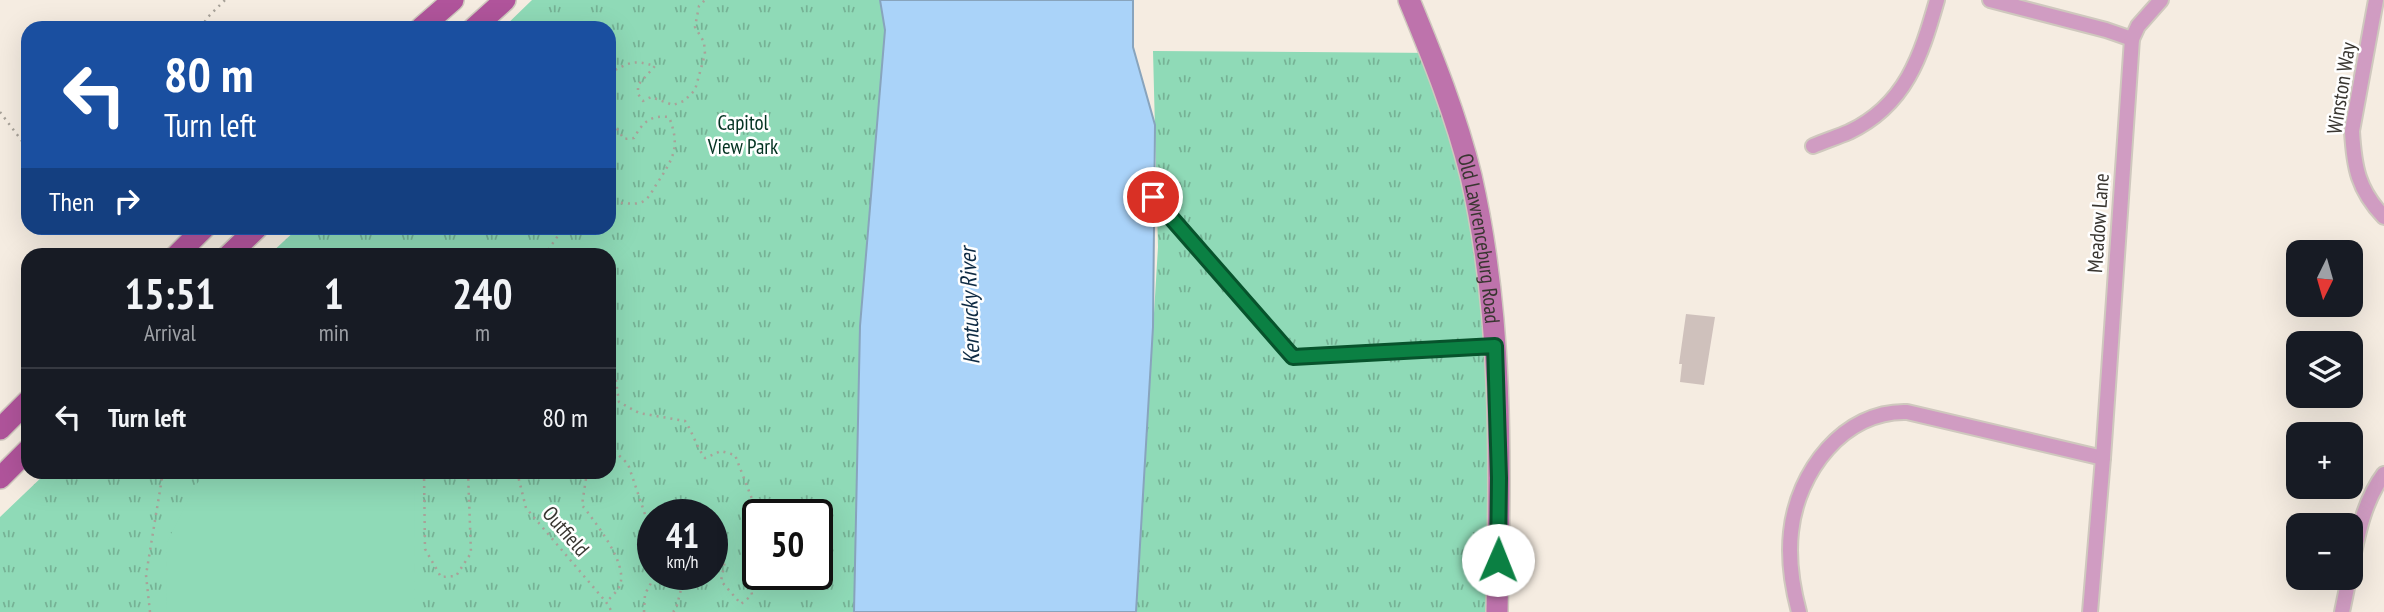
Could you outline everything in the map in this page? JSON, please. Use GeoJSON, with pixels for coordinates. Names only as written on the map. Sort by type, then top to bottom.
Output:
{"type":"FeatureCollection","features":[{"type":"Feature","properties":{"kind":"main road"},"geometry":{"type":"LineString","coordinates":[[429,21],[453,0]]}},
{"type":"Feature","properties":{"kind":"main road"},"geometry":{"type":"LineString","coordinates":[[482,21],[505,0]]}},
{"type":"Feature","properties":{"kind":"main road","name":"Old Lawrenceburg Road"},"geometry":{"type":"LineString","coordinates":[[1409,0],[1448,99],[1471,176],[1487,264],[1495,346],[1499,478],[1497,612]]}},
{"type":"Feature","properties":{"kind":"main road"},"geometry":{"type":"LineString","coordinates":[[184,248],[197,235]]}},
{"type":"Feature","properties":{"kind":"main road"},"geometry":{"type":"LineString","coordinates":[[236,248],[250,235]]}},
{"type":"Feature","properties":{"kind":"main road"},"geometry":{"type":"LineString","coordinates":[[0,429],[21,408]]}},
{"type":"Feature","properties":{"kind":"main road"},"geometry":{"type":"LineString","coordinates":[[0,478],[21,457]]}},
{"type":"Feature","properties":{"kind":"street"},"geometry":{"type":"LineString","coordinates":[[1813,146],[1850,131],[1896,97],[1913,71],[1937,0]]}},
{"type":"Feature","properties":{"kind":"street"},"geometry":{"type":"LineString","coordinates":[[1990,0],[2132,39],[2138,26],[2161,0]]}},
{"type":"Feature","properties":{"kind":"street","name":"Winston Way"},"geometry":{"type":"LineString","coordinates":[[2376,0],[2353,138],[2357,175],[2363,190],[2384,217]]}},
{"type":"Feature","properties":{"kind":"street","name":"Meadow Lane"},"geometry":{"type":"LineString","coordinates":[[2090,612],[2132,39]]}},
{"type":"Feature","properties":{"kind":"street"},"geometry":{"type":"LineString","coordinates":[[1799,612],[1790,560],[1794,511],[1819,460],[1856,423],[1889,411],[1907,412],[2103,458]]}},
{"type":"Feature","properties":{"kind":"street"},"geometry":{"type":"LineString","coordinates":[[2363,521],[2375,485],[2384,474]]}},
{"type":"Feature","properties":{"kind":"street"},"geometry":{"type":"LineString","coordinates":[[2343,612],[2347,590]]}},
{"type":"Feature","properties":{"kind":"lane"},"geometry":{"type":"LineString","coordinates":[[1153,197],[1293,357],[1495,346]]}},
{"type":"Feature","properties":{"kind":"path"},"geometry":{"type":"LineString","coordinates":[[205,21],[225,0]]}},
{"type":"Feature","properties":{"kind":"path"},"geometry":{"type":"LineString","coordinates":[[616,69],[626,63],[638,61],[654,66],[638,85],[638,94],[643,102],[650,97],[673,106],[684,101],[695,90],[705,54],[704,42],[695,27],[699,6],[705,0]]}},
{"type":"Feature","properties":{"kind":"path"},"geometry":{"type":"LineString","coordinates":[[0,112],[21,140]]}},
{"type":"Feature","properties":{"kind":"path"},"geometry":{"type":"LineString","coordinates":[[616,127],[624,139],[634,138],[640,127],[656,116],[669,117],[674,129],[674,148],[672,161],[646,201],[635,204],[616,202]]}},
{"type":"Feature","properties":{"kind":"path"},"geometry":{"type":"LineString","coordinates":[[616,381],[619,402],[639,413],[685,421],[694,433],[698,448],[705,458],[721,451],[735,455],[752,499],[744,543],[752,595],[741,604],[728,589]]}},
{"type":"Feature","properties":{"kind":"path"},"geometry":{"type":"LineString","coordinates":[[616,453],[628,464],[640,499]]}},
{"type":"Feature","properties":{"kind":"path"},"geometry":{"type":"LineString","coordinates":[[150,612],[146,575],[162,479]]}},
{"type":"Feature","properties":{"kind":"path"},"geometry":{"type":"LineString","coordinates":[[424,479],[425,549],[441,577],[456,576],[471,553],[468,479]]}},
{"type":"Feature","properties":{"kind":"path","name":"Outfield"},"geometry":{"type":"LineString","coordinates":[[519,479],[526,508],[612,612]]}},
{"type":"Feature","properties":{"kind":"path"},"geometry":{"type":"LineString","coordinates":[[586,479],[582,505],[606,537],[623,575],[620,588],[606,602]]}},
{"type":"Feature","properties":{"kind":"path"},"geometry":{"type":"LineString","coordinates":[[644,612],[647,590]]}},
{"type":"Feature","properties":{"kind":"path"},"geometry":{"type":"LineString","coordinates":[[673,612],[677,609],[681,590]]}},
{"type":"Feature","properties":{"kind":"green space","name":"Capitol View Park"},"geometry":{"type":"Polygon","coordinates":[[[532,0],[880,0],[885,30],[860,326],[854,612],[0,612],[0,517],[40,479],[616,479],[616,248],[277,248],[290,235],[616,235],[616,21],[510,21],[532,0]]]}},
{"type":"Feature","properties":{"kind":"green space"},"geometry":{"type":"Polygon","coordinates":[[[1153,51],[1441,53],[1486,299],[1497,612],[1136,612],[1158,247],[1153,51]]]}},
{"type":"Feature","properties":{"kind":"green space"},"geometry":{"type":"Polygon","coordinates":[[[201,479],[415,479],[414,612],[166,612],[167,542],[201,479]]]}},
{"type":"Feature","properties":{"kind":"water","name":"Kentucky River"},"geometry":{"type":"Polygon","coordinates":[[[880,0],[1133,0],[1133,47],[1155,125],[1153,327],[1136,612],[854,612],[860,326],[885,30],[880,0]]]}},
{"type":"Feature","properties":{"kind":"building"},"geometry":{"type":"Polygon","coordinates":[[[1686,314],[1715,317],[1704,385],[1680,382],[1682,364],[1679,364],[1686,314]]]}},
{"type":"Feature","properties":{"kind":"route"},"geometry":{"type":"LineString","coordinates":[[1153,197],[1293,357],[1495,346],[1499,478],[1498,560]]}}]}
